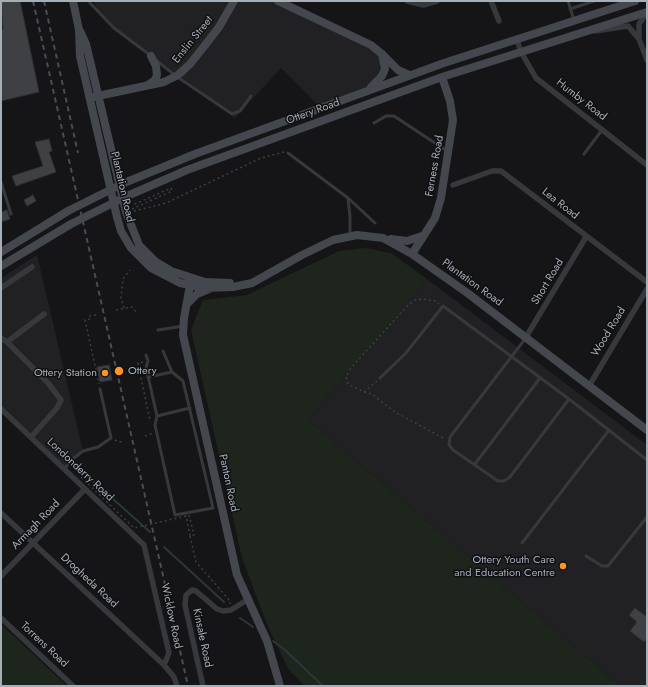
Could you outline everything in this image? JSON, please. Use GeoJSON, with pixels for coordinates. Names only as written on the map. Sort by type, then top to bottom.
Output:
{"type":"FeatureCollection","features":[{"type":"Feature","properties":{"kind":"street","name":"Plantation Road"},"geometry":{"type":"LineString","coordinates":[[73,1],[79,30],[80,56],[94,97],[117,217],[126,240],[136,255],[158,273],[173,281],[234,283],[264,276]]}},
{"type":"Feature","properties":{"kind":"street","name":"Enslin Street"},"geometry":{"type":"LineString","coordinates":[[94,97],[164,82],[176,76],[190,64],[206,44],[219,27],[234,1]]}},
{"type":"Feature","properties":{"kind":"street"},"geometry":{"type":"LineString","coordinates":[[278,1],[371,45],[398,70],[409,75]]}},
{"type":"Feature","properties":{"kind":"street"},"geometry":{"type":"LineString","coordinates":[[407,1],[424,5],[437,1]]}},
{"type":"Feature","properties":{"kind":"street"},"geometry":{"type":"LineString","coordinates":[[491,1],[499,21]]}},
{"type":"Feature","properties":{"kind":"street","name":"Ottery Road"},"geometry":{"type":"LineString","coordinates":[[1,252],[68,211],[124,183],[188,156],[409,75],[635,1]]}},
{"type":"Feature","properties":{"kind":"street"},"geometry":{"type":"LineString","coordinates":[[639,39],[639,24],[647,13]]}},
{"type":"Feature","properties":{"kind":"street","name":"Ottery Road"},"geometry":{"type":"LineString","coordinates":[[1,266],[71,224],[127,196],[187,170],[442,77],[647,13]]}},
{"type":"Feature","properties":{"kind":"street"},"geometry":{"type":"LineString","coordinates":[[590,31],[607,30],[628,26],[632,28],[639,39],[647,60]]}},
{"type":"Feature","properties":{"kind":"street","name":"Humby Road"},"geometry":{"type":"LineString","coordinates":[[517,40],[521,52],[536,78],[647,165]]}},
{"type":"Feature","properties":{"kind":"street"},"geometry":{"type":"LineString","coordinates":[[368,90],[382,76],[385,69],[382,54]]}},
{"type":"Feature","properties":{"kind":"street"},"geometry":{"type":"LineString","coordinates":[[148,86],[155,80],[157,75],[156,66],[151,56]]}},
{"type":"Feature","properties":{"kind":"street","name":"Ferness Road"},"geometry":{"type":"LineString","coordinates":[[412,254],[426,233],[438,208],[448,152],[452,113],[442,77]]}},
{"type":"Feature","properties":{"kind":"street","name":"Lea Road"},"geometry":{"type":"LineString","coordinates":[[453,184],[492,171],[501,171],[647,282]]}},
{"type":"Feature","properties":{"kind":"street"},"geometry":{"type":"LineString","coordinates":[[383,238],[407,241],[419,238],[426,233]]}},
{"type":"Feature","properties":{"kind":"street","name":"Plantation Road"},"geometry":{"type":"LineString","coordinates":[[192,282],[214,288],[244,285],[252,283],[326,243],[350,236],[366,235],[383,238],[412,254],[526,337],[647,430]]}},
{"type":"Feature","properties":{"kind":"street","name":"Short Road"},"geometry":{"type":"LineString","coordinates":[[526,337],[586,237]]}},
{"type":"Feature","properties":{"kind":"street"},"geometry":{"type":"LineString","coordinates":[[1,288],[32,267]]}},
{"type":"Feature","properties":{"kind":"street","name":"Panton Road"},"geometry":{"type":"LineString","coordinates":[[192,282],[183,326],[235,569],[272,654],[280,686]]}},
{"type":"Feature","properties":{"kind":"street"},"geometry":{"type":"LineString","coordinates":[[187,304],[197,294],[214,288]]}},
{"type":"Feature","properties":{"kind":"street","name":"Wood Road"},"geometry":{"type":"LineString","coordinates":[[589,386],[647,289]]}},
{"type":"Feature","properties":{"kind":"street"},"geometry":{"type":"LineString","coordinates":[[7,342],[44,314]]}},
{"type":"Feature","properties":{"kind":"street"},"geometry":{"type":"LineString","coordinates":[[1,338],[7,342],[48,383],[61,400],[57,408],[31,437]]}},
{"type":"Feature","properties":{"kind":"street","name":"Londonderry Road"},"geometry":{"type":"LineString","coordinates":[[1,409],[144,545]]}},
{"type":"Feature","properties":{"kind":"street","name":"Armagh Road"},"geometry":{"type":"LineString","coordinates":[[1,576],[85,489]]}},
{"type":"Feature","properties":{"kind":"street","name":"Drogheda Road"},"geometry":{"type":"LineString","coordinates":[[1,513],[164,664]]}},
{"type":"Feature","properties":{"kind":"street","name":"Wicklow Road"},"geometry":{"type":"LineString","coordinates":[[144,545],[169,653],[164,664],[174,677],[177,686]]}},
{"type":"Feature","properties":{"kind":"street","name":"Kinsale Road"},"geometry":{"type":"LineString","coordinates":[[203,686],[185,605],[186,595],[192,590],[196,591],[218,609],[230,610]]}},
{"type":"Feature","properties":{"kind":"street"},"geometry":{"type":"LineString","coordinates":[[230,610],[248,600]]}},
{"type":"Feature","properties":{"kind":"street","name":"Torrens Road"},"geometry":{"type":"LineString","coordinates":[[1,618],[73,686]]}},
{"type":"Feature","properties":{"kind":"lane"},"geometry":{"type":"LineString","coordinates":[[568,1],[574,22]]}},
{"type":"Feature","properties":{"kind":"lane"},"geometry":{"type":"LineString","coordinates":[[570,9],[594,1]]}},
{"type":"Feature","properties":{"kind":"lane"},"geometry":{"type":"LineString","coordinates":[[90,3],[114,28],[176,76],[232,114],[240,111],[251,96]]}},
{"type":"Feature","properties":{"kind":"lane"},"geometry":{"type":"LineString","coordinates":[[374,124],[386,116],[394,116],[448,152]]}},
{"type":"Feature","properties":{"kind":"lane"},"geometry":{"type":"LineString","coordinates":[[584,154],[602,130]]}},
{"type":"Feature","properties":{"kind":"lane"},"geometry":{"type":"LineString","coordinates":[[288,153],[348,198],[375,223]]}},
{"type":"Feature","properties":{"kind":"lane"},"geometry":{"type":"LineString","coordinates":[[1,182],[11,214]]}},
{"type":"Feature","properties":{"kind":"lane"},"geometry":{"type":"LineString","coordinates":[[348,198],[350,236]]}},
{"type":"Feature","properties":{"kind":"lane"},"geometry":{"type":"LineString","coordinates":[[380,378],[406,353],[443,306],[569,399],[647,460]]}},
{"type":"Feature","properties":{"kind":"lane"},"geometry":{"type":"LineString","coordinates":[[158,330],[183,326]]}},
{"type":"Feature","properties":{"kind":"lane"},"geometry":{"type":"LineString","coordinates":[[526,337],[452,434],[449,445],[456,453],[475,464],[498,481],[508,479],[569,399]]}},
{"type":"Feature","properties":{"kind":"lane"},"geometry":{"type":"LineString","coordinates":[[146,355],[148,377],[157,416],[155,425],[175,516],[213,508],[183,381],[172,372],[163,351]]}},
{"type":"Feature","properties":{"kind":"lane"},"geometry":{"type":"LineString","coordinates":[[148,377],[172,372]]}},
{"type":"Feature","properties":{"kind":"lane"},"geometry":{"type":"LineString","coordinates":[[475,464],[540,378]]}},
{"type":"Feature","properties":{"kind":"lane"},"geometry":{"type":"LineString","coordinates":[[64,469],[83,451],[98,447],[111,438],[100,389]]}},
{"type":"Feature","properties":{"kind":"lane"},"geometry":{"type":"LineString","coordinates":[[157,416],[190,408]]}},
{"type":"Feature","properties":{"kind":"lane"},"geometry":{"type":"LineString","coordinates":[[522,543],[609,430]]}},
{"type":"Feature","properties":{"kind":"lane"},"geometry":{"type":"LineString","coordinates":[[586,556],[602,566],[608,566],[647,517]]}},
{"type":"Feature","properties":{"kind":"path"},"geometry":{"type":"LineString","coordinates":[[134,202],[135,204],[171,188],[172,191],[129,212],[146,209],[180,198],[260,158],[281,152],[288,153]]}},
{"type":"Feature","properties":{"kind":"path"},"geometry":{"type":"LineString","coordinates":[[124,308],[121,298],[123,279],[130,270]]}},
{"type":"Feature","properties":{"kind":"path"},"geometry":{"type":"LineString","coordinates":[[443,306],[435,301],[422,299],[415,300],[408,305],[351,368],[346,377],[348,384],[364,392],[372,394],[395,412],[449,442]]}},
{"type":"Feature","properties":{"kind":"path"},"geometry":{"type":"LineString","coordinates":[[116,310],[132,307],[136,312]]}},
{"type":"Feature","properties":{"kind":"path"},"geometry":{"type":"LineString","coordinates":[[96,315],[90,316],[91,319],[85,320],[100,389]]}},
{"type":"Feature","properties":{"kind":"path"},"geometry":{"type":"LineString","coordinates":[[144,361],[138,363],[151,423]]}},
{"type":"Feature","properties":{"kind":"path"},"geometry":{"type":"LineString","coordinates":[[364,392],[380,378]]}},
{"type":"Feature","properties":{"kind":"path"},"geometry":{"type":"LineString","coordinates":[[145,436],[151,434],[150,432],[152,431]]}},
{"type":"Feature","properties":{"kind":"path"},"geometry":{"type":"LineString","coordinates":[[119,442],[124,441]]}},
{"type":"Feature","properties":{"kind":"path"},"geometry":{"type":"LineString","coordinates":[[81,477],[134,528],[186,516],[196,562],[230,601],[230,610]]}},
{"type":"Feature","properties":{"kind":"shaded area"},"geometry":{"type":"Polygon","coordinates":[[[93,1],[278,1],[377,49],[385,69],[368,90],[321,108],[281,68],[235,118],[115,27],[99,12],[93,1]]]}},
{"type":"Feature","properties":{"kind":"shaded area"},"geometry":{"type":"Polygon","coordinates":[[[365,248],[391,253],[427,279],[308,420],[620,686],[305,686],[289,670],[268,627],[242,558],[191,330],[203,300],[247,295],[339,251],[365,248]]]}},
{"type":"Feature","properties":{"kind":"shaded area"},"geometry":{"type":"Polygon","coordinates":[[[37,255],[83,451],[64,469],[1,409],[1,278],[37,255]]]}},
{"type":"Feature","properties":{"kind":"shaded area","name":"Ottery Youth Care and Education Centre"},"geometry":{"type":"Polygon","coordinates":[[[427,279],[647,445],[647,686],[620,686],[308,420],[427,279]]]}},
{"type":"Feature","properties":{"kind":"shaded area"},"geometry":{"type":"Polygon","coordinates":[[[1,624],[67,686],[1,686],[1,624]]]}},
{"type":"Feature","properties":{"kind":"building"},"geometry":{"type":"Polygon","coordinates":[[[1,1],[20,1],[39,92],[1,101],[1,29],[3,29],[1,1]]]}},
{"type":"Feature","properties":{"kind":"building"},"geometry":{"type":"Polygon","coordinates":[[[49,139],[52,151],[49,152],[56,172],[16,186],[12,176],[43,166],[35,142],[49,139]]]}},
{"type":"Feature","properties":{"kind":"building"},"geometry":{"type":"Polygon","coordinates":[[[33,195],[36,201],[27,206],[24,200],[33,195]]]}},
{"type":"Feature","properties":{"kind":"building"},"geometry":{"type":"Polygon","coordinates":[[[7,210],[10,219],[1,222],[1,212],[7,210]]]}},
{"type":"Feature","properties":{"kind":"building","name":"Ottery Station"},"geometry":{"type":"Polygon","coordinates":[[[109,365],[112,380],[100,382],[97,367],[109,365]]]}},
{"type":"Feature","properties":{"kind":"building"},"geometry":{"type":"Polygon","coordinates":[[[635,608],[647,617],[647,638],[644,642],[630,631],[637,622],[629,615],[635,608]]]}},
{"type":"Feature","properties":{"kind":"waterway"},"geometry":{"type":"LineString","coordinates":[[75,465],[150,532]]}},
{"type":"Feature","properties":{"kind":"waterway"},"geometry":{"type":"LineString","coordinates":[[164,547],[224,602]]}},
{"type":"Feature","properties":{"kind":"waterway"},"geometry":{"type":"LineString","coordinates":[[240,618],[253,627]]}},
{"type":"Feature","properties":{"kind":"waterway"},"geometry":{"type":"LineString","coordinates":[[273,641],[284,649],[323,686]]}},
{"type":"Feature","properties":{"kind":"railway"},"geometry":{"type":"LineString","coordinates":[[33,1],[188,686]]}},
{"type":"Feature","properties":{"kind":"railway"},"geometry":{"type":"LineString","coordinates":[[44,1],[78,153]]}},
{"type":"Feature","properties":{"kind":"place","name":"Ottery"},"geometry":{"type":"Point","coordinates":[119,371]}},
{"type":"Feature","properties":{"kind":"place","name":"Ottery Station"},"geometry":{"type":"Point","coordinates":[105,373]}},
{"type":"Feature","properties":{"kind":"place","name":"Ottery Youth Care and Education Centre"},"geometry":{"type":"Point","coordinates":[563,566]}}]}
